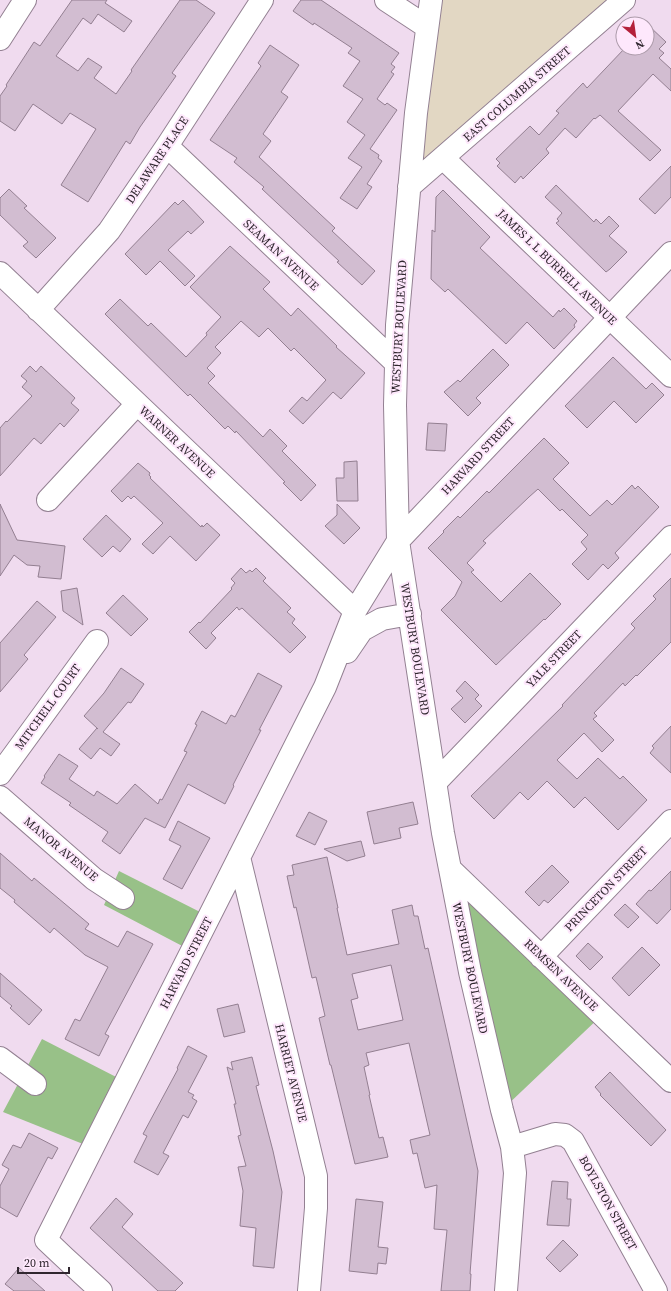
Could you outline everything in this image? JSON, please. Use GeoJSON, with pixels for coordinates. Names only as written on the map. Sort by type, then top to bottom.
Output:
{"type":"FeatureCollection","features":[{"type":"Feature","properties":{"kind":"street"},"geometry":{"type":"LineString","coordinates":[[0,39],[25,0]]}},
{"type":"Feature","properties":{"kind":"street","name":"DELAWARE PLACE"},"geometry":{"type":"LineString","coordinates":[[38,310],[109,231],[167,146],[262,0]]}},
{"type":"Feature","properties":{"kind":"street"},"geometry":{"type":"LineString","coordinates":[[386,0],[427,27]]}},
{"type":"Feature","properties":{"kind":"street","name":"WESTBURY BOULEVARD"},"geometry":{"type":"LineString","coordinates":[[431,0],[416,113],[397,325],[395,405],[398,541],[443,832],[470,972],[512,1147],[515,1173],[506,1291]]}},
{"type":"Feature","properties":{"kind":"street","name":"EAST COLUMBIA STREET"},"geometry":{"type":"LineString","coordinates":[[409,187],[624,0]]}},
{"type":"Feature","properties":{"kind":"street","name":"SEAMAN AVENUE"},"geometry":{"type":"LineString","coordinates":[[167,146],[396,363]]}},
{"type":"Feature","properties":{"kind":"street","name":"JAMES L L BURRELL AVENUE"},"geometry":{"type":"LineString","coordinates":[[443,158],[671,376]]}},
{"type":"Feature","properties":{"kind":"street","name":"HARVARD STREET"},"geometry":{"type":"LineString","coordinates":[[101,1291],[46,1240],[325,687],[355,611],[398,541],[671,253]]}},
{"type":"Feature","properties":{"kind":"street","name":"WARNER AVENUE"},"geometry":{"type":"LineString","coordinates":[[0,273],[355,611]]}},
{"type":"Feature","properties":{"kind":"street"},"geometry":{"type":"LineString","coordinates":[[48,500],[137,404]]}},
{"type":"Feature","properties":{"kind":"street","name":"YALE STREET"},"geometry":{"type":"LineString","coordinates":[[436,782],[671,537]]}},
{"type":"Feature","properties":{"kind":"street","name":"HARVARD STREET"},"geometry":{"type":"LineString","coordinates":[[325,687],[362,630],[382,619],[410,614]]}},
{"type":"Feature","properties":{"kind":"street","name":"MITCHELL COURT"},"geometry":{"type":"LineString","coordinates":[[0,774],[97,641]]}},
{"type":"Feature","properties":{"kind":"street","name":"MANOR AVENUE"},"geometry":{"type":"LineString","coordinates":[[0,798],[94,879],[123,898]]}},
{"type":"Feature","properties":{"kind":"street","name":"PRINCETON STREET"},"geometry":{"type":"LineString","coordinates":[[541,957],[671,821]]}},
{"type":"Feature","properties":{"kind":"street","name":"HARRIET AVENUE"},"geometry":{"type":"LineString","coordinates":[[239,857],[316,1176],[316,1208],[310,1291]]}},
{"type":"Feature","properties":{"kind":"street","name":"REMSEN AVENUE"},"geometry":{"type":"LineString","coordinates":[[450,869],[671,1081]]}},
{"type":"Feature","properties":{"kind":"street"},"geometry":{"type":"LineString","coordinates":[[0,1058],[35,1084]]}},
{"type":"Feature","properties":{"kind":"street","name":"BOYLSTON STREET"},"geometry":{"type":"LineString","coordinates":[[512,1147],[555,1134],[565,1135],[573,1140],[656,1291]]}},
{"type":"Feature","properties":{"kind":"shaded area"},"geometry":{"type":"Polygon","coordinates":[[[431,0],[624,0],[409,187],[431,0]]]}},
{"type":"Feature","properties":{"kind":"green space"},"geometry":{"type":"Polygon","coordinates":[[[450,869],[602,1015],[502,1110],[450,869]]]}},
{"type":"Feature","properties":{"kind":"green space"},"geometry":{"type":"Polygon","coordinates":[[[119,871],[206,915],[188,949],[104,905],[119,871]]]}},
{"type":"Feature","properties":{"kind":"green space"},"geometry":{"type":"Polygon","coordinates":[[[42,1039],[122,1080],[88,1146],[3,1112],[42,1039]]]}},
{"type":"Feature","properties":{"kind":"building"},"geometry":{"type":"Polygon","coordinates":[[[72,0],[107,0],[105,3],[132,21],[124,32],[98,14],[91,24],[83,18],[56,56],[78,71],[88,58],[102,67],[94,78],[116,94],[180,0],[196,0],[215,13],[172,73],[176,76],[140,127],[130,144],[126,141],[88,202],[61,185],[96,129],[70,113],[62,124],[33,104],[15,131],[0,121],[0,96],[7,86],[6,85],[34,42],[40,46],[72,0]]]}},
{"type":"Feature","properties":{"kind":"building"},"geometry":{"type":"Polygon","coordinates":[[[301,0],[321,0],[399,53],[391,64],[395,67],[391,72],[394,74],[377,99],[385,105],[387,103],[397,110],[370,149],[379,155],[378,158],[382,161],[367,184],[372,187],[357,209],[340,198],[362,167],[348,158],[365,135],[347,122],[363,99],[343,86],[360,61],[348,53],[352,48],[314,23],[313,25],[293,11],[301,0]]]}},
{"type":"Feature","properties":{"kind":"building"},"geometry":{"type":"Polygon","coordinates":[[[655,32],[666,42],[659,49],[664,53],[659,58],[671,69],[671,91],[653,74],[618,111],[661,150],[650,161],[600,115],[595,119],[594,118],[576,138],[565,128],[546,149],[549,153],[523,179],[521,176],[515,183],[497,166],[500,163],[496,159],[530,126],[539,135],[559,113],[556,111],[583,83],[587,88],[617,56],[655,56],[655,32]]]}},
{"type":"Feature","properties":{"kind":"building"},"geometry":{"type":"Polygon","coordinates":[[[270,45],[299,65],[281,92],[288,97],[263,134],[271,141],[259,157],[335,228],[332,231],[375,271],[362,285],[337,262],[339,261],[262,189],[264,187],[234,162],[237,158],[210,140],[261,66],[258,63],[270,45]]]}},
{"type":"Feature","properties":{"kind":"building"},"geometry":{"type":"Polygon","coordinates":[[[671,166],[671,197],[655,214],[639,199],[671,166]]]}},
{"type":"Feature","properties":{"kind":"building"},"geometry":{"type":"Polygon","coordinates":[[[556,185],[594,222],[596,219],[601,224],[609,216],[619,226],[609,236],[627,252],[606,272],[556,223],[559,221],[557,219],[562,213],[545,197],[556,185]]]}},
{"type":"Feature","properties":{"kind":"building"},"geometry":{"type":"Polygon","coordinates":[[[9,189],[27,206],[24,208],[56,238],[36,258],[23,246],[28,242],[0,215],[0,198],[9,189]]]}},
{"type":"Feature","properties":{"kind":"building"},"geometry":{"type":"Polygon","coordinates":[[[443,190],[490,237],[480,248],[553,317],[559,310],[560,312],[564,308],[577,321],[574,325],[575,327],[554,349],[527,322],[506,344],[448,289],[445,292],[431,279],[432,230],[435,232],[436,197],[443,190]]]}},
{"type":"Feature","properties":{"kind":"building"},"geometry":{"type":"Polygon","coordinates":[[[183,200],[204,222],[191,234],[188,231],[168,250],[195,276],[185,286],[160,261],[146,275],[125,254],[175,202],[178,205],[183,200]]]}},
{"type":"Feature","properties":{"kind":"building"},"geometry":{"type":"Polygon","coordinates":[[[230,246],[270,282],[263,289],[291,316],[298,308],[337,346],[336,347],[365,373],[341,399],[333,392],[303,424],[289,411],[302,397],[307,401],[326,380],[294,348],[291,351],[268,328],[259,337],[241,321],[215,347],[221,353],[207,368],[215,376],[208,383],[263,437],[270,429],[287,446],[282,451],[316,485],[301,501],[283,483],[285,482],[236,431],[235,433],[228,426],[225,429],[190,394],[188,396],[105,314],[120,299],[148,326],[151,323],[186,357],[207,335],[206,333],[221,317],[190,287],[230,246]]]}},
{"type":"Feature","properties":{"kind":"building"},"geometry":{"type":"Polygon","coordinates":[[[493,349],[509,365],[476,398],[481,403],[468,416],[444,392],[458,380],[460,382],[493,349]]]}},
{"type":"Feature","properties":{"kind":"building"},"geometry":{"type":"Polygon","coordinates":[[[613,357],[646,389],[652,383],[664,395],[636,423],[614,401],[587,428],[565,406],[613,357]]]}},
{"type":"Feature","properties":{"kind":"building"},"geometry":{"type":"Polygon","coordinates":[[[30,366],[36,372],[41,366],[75,398],[71,403],[79,410],[64,427],[60,423],[41,444],[34,438],[0,476],[0,428],[32,396],[22,387],[27,381],[21,376],[30,366]]]}},
{"type":"Feature","properties":{"kind":"building"},"geometry":{"type":"Polygon","coordinates":[[[428,423],[447,424],[445,451],[426,450],[428,423]]]}},
{"type":"Feature","properties":{"kind":"building"},"geometry":{"type":"Polygon","coordinates":[[[544,438],[569,463],[553,479],[590,516],[607,500],[612,505],[632,485],[635,489],[638,486],[659,507],[615,553],[619,558],[608,569],[603,564],[588,580],[572,564],[587,549],[581,542],[588,535],[562,509],[560,511],[538,489],[483,541],[486,543],[467,563],[474,570],[471,572],[501,602],[530,573],[561,604],[496,665],[441,610],[455,596],[462,582],[428,548],[458,516],[460,518],[487,491],[489,493],[544,438]]]}},
{"type":"Feature","properties":{"kind":"building"},"geometry":{"type":"Polygon","coordinates":[[[357,461],[358,501],[337,501],[336,478],[344,478],[344,462],[357,461]]]}},
{"type":"Feature","properties":{"kind":"building"},"geometry":{"type":"Polygon","coordinates":[[[138,463],[150,473],[150,478],[201,527],[207,523],[220,535],[196,561],[170,536],[153,554],[142,544],[163,523],[134,496],[131,499],[128,496],[122,502],[111,491],[138,463]]]}},
{"type":"Feature","properties":{"kind":"building"},"geometry":{"type":"Polygon","coordinates":[[[0,504],[17,540],[65,546],[61,579],[38,577],[40,566],[27,565],[14,555],[0,576],[0,504]]]}},
{"type":"Feature","properties":{"kind":"building"},"geometry":{"type":"Polygon","coordinates":[[[337,504],[360,528],[344,544],[325,526],[337,515],[337,504]]]}},
{"type":"Feature","properties":{"kind":"building"},"geometry":{"type":"Polygon","coordinates":[[[106,515],[131,539],[120,552],[113,546],[102,557],[83,539],[106,515]]]}},
{"type":"Feature","properties":{"kind":"building"},"geometry":{"type":"Polygon","coordinates":[[[241,568],[246,573],[250,570],[252,572],[256,568],[266,578],[263,581],[291,608],[287,612],[295,619],[292,623],[306,637],[290,653],[242,608],[239,610],[237,607],[211,633],[216,638],[206,649],[189,632],[199,622],[200,623],[232,589],[231,588],[235,583],[231,579],[241,568]]]}},
{"type":"Feature","properties":{"kind":"building"},"geometry":{"type":"Polygon","coordinates":[[[671,578],[671,642],[637,676],[636,675],[625,686],[623,683],[594,713],[597,716],[593,719],[614,740],[602,752],[584,733],[557,760],[577,779],[598,758],[620,779],[623,776],[647,800],[618,830],[585,797],[574,808],[547,781],[528,800],[520,792],[494,819],[471,796],[563,706],[562,705],[635,628],[631,624],[656,599],[653,596],[671,578]]]}},
{"type":"Feature","properties":{"kind":"building"},"geometry":{"type":"Polygon","coordinates":[[[77,588],[83,625],[63,611],[61,591],[77,588]]]}},
{"type":"Feature","properties":{"kind":"building"},"geometry":{"type":"Polygon","coordinates":[[[123,595],[148,619],[131,636],[106,613],[123,595]]]}},
{"type":"Feature","properties":{"kind":"building"},"geometry":{"type":"Polygon","coordinates":[[[37,601],[56,617],[24,655],[28,659],[0,692],[0,643],[37,601]]]}},
{"type":"Feature","properties":{"kind":"building"},"geometry":{"type":"Polygon","coordinates":[[[121,668],[144,684],[131,703],[128,702],[103,732],[120,744],[111,756],[100,748],[91,759],[79,749],[97,728],[84,716],[104,693],[121,668]]]}},
{"type":"Feature","properties":{"kind":"building"},"geometry":{"type":"Polygon","coordinates":[[[258,673],[282,686],[259,730],[261,730],[225,804],[188,784],[165,828],[145,818],[120,854],[102,841],[108,832],[69,805],[71,803],[41,783],[59,754],[78,766],[69,779],[94,796],[97,791],[117,804],[135,784],[158,804],[160,799],[162,800],[187,752],[184,751],[202,711],[226,724],[231,715],[235,717],[258,673]]]}},
{"type":"Feature","properties":{"kind":"building"},"geometry":{"type":"Polygon","coordinates":[[[465,681],[479,695],[475,699],[482,706],[465,723],[451,709],[463,698],[456,691],[465,681]]]}},
{"type":"Feature","properties":{"kind":"building"},"geometry":{"type":"Polygon","coordinates":[[[671,726],[671,773],[650,753],[654,748],[652,746],[671,726]]]}},
{"type":"Feature","properties":{"kind":"building"},"geometry":{"type":"Polygon","coordinates":[[[413,802],[418,824],[399,828],[401,838],[374,844],[367,812],[413,802]]]}},
{"type":"Feature","properties":{"kind":"building"},"geometry":{"type":"Polygon","coordinates":[[[309,812],[327,821],[315,845],[296,836],[309,812]]]}},
{"type":"Feature","properties":{"kind":"building"},"geometry":{"type":"Polygon","coordinates":[[[178,821],[210,838],[182,889],[163,879],[181,846],[169,840],[178,821]]]}},
{"type":"Feature","properties":{"kind":"building"},"geometry":{"type":"Polygon","coordinates":[[[361,841],[365,856],[347,861],[324,849],[361,841]]]}},
{"type":"Feature","properties":{"kind":"building"},"geometry":{"type":"Polygon","coordinates":[[[0,853],[32,881],[34,878],[89,924],[85,929],[118,947],[127,931],[153,944],[105,1034],[109,1036],[99,1056],[65,1039],[75,1019],[80,1021],[108,967],[85,955],[54,928],[50,933],[0,888],[0,853]]]}},
{"type":"Feature","properties":{"kind":"building"},"geometry":{"type":"Polygon","coordinates":[[[327,857],[347,955],[399,944],[392,910],[412,905],[414,916],[418,916],[425,949],[428,948],[478,1171],[470,1291],[441,1291],[447,1230],[434,1229],[437,1185],[425,1188],[417,1153],[413,1154],[410,1140],[430,1135],[409,1043],[366,1053],[369,1065],[364,1067],[369,1095],[379,1138],[383,1137],[388,1157],[355,1164],[319,1018],[325,1016],[316,977],[312,978],[296,907],[294,908],[287,876],[294,875],[292,865],[327,857]],[[391,965],[352,974],[358,998],[351,1000],[358,1030],[403,1020],[391,965]]]}},
{"type":"Feature","properties":{"kind":"building"},"geometry":{"type":"Polygon","coordinates":[[[552,865],[569,882],[548,903],[544,900],[539,906],[525,892],[552,865]]]}},
{"type":"Feature","properties":{"kind":"building"},"geometry":{"type":"Polygon","coordinates":[[[671,871],[671,909],[657,924],[636,904],[649,890],[651,891],[671,871]]]}},
{"type":"Feature","properties":{"kind":"building"},"geometry":{"type":"Polygon","coordinates":[[[625,904],[639,917],[628,928],[614,915],[625,904]]]}},
{"type":"Feature","properties":{"kind":"building"},"geometry":{"type":"Polygon","coordinates":[[[588,943],[603,957],[590,970],[576,956],[588,943]]]}},
{"type":"Feature","properties":{"kind":"building"},"geometry":{"type":"Polygon","coordinates":[[[642,947],[660,965],[629,996],[612,978],[642,947]]]}},
{"type":"Feature","properties":{"kind":"building"},"geometry":{"type":"Polygon","coordinates":[[[0,973],[42,1010],[29,1025],[10,1008],[12,1006],[0,996],[0,973]]]}},
{"type":"Feature","properties":{"kind":"building"},"geometry":{"type":"Polygon","coordinates":[[[238,1004],[245,1032],[224,1037],[217,1009],[238,1004]]]}},
{"type":"Feature","properties":{"kind":"building"},"geometry":{"type":"Polygon","coordinates":[[[188,1046],[207,1056],[188,1092],[194,1095],[192,1098],[197,1101],[188,1118],[183,1115],[163,1153],[169,1156],[158,1175],[134,1162],[147,1136],[143,1134],[178,1069],[177,1068],[188,1046]]]}},
{"type":"Feature","properties":{"kind":"building"},"geometry":{"type":"Polygon","coordinates":[[[252,1057],[259,1085],[256,1086],[282,1192],[274,1268],[253,1266],[256,1228],[240,1226],[243,1191],[238,1167],[246,1166],[238,1136],[241,1135],[234,1104],[236,1104],[227,1067],[233,1070],[231,1062],[252,1057]]]}},
{"type":"Feature","properties":{"kind":"building"},"geometry":{"type":"Polygon","coordinates":[[[610,1072],[666,1130],[651,1146],[600,1095],[601,1094],[595,1087],[610,1072]]]}},
{"type":"Feature","properties":{"kind":"building"},"geometry":{"type":"Polygon","coordinates":[[[29,1133],[58,1148],[52,1159],[48,1157],[17,1217],[0,1207],[0,1186],[9,1169],[2,1165],[13,1145],[21,1148],[29,1133]]]}},
{"type":"Feature","properties":{"kind":"building"},"geometry":{"type":"Polygon","coordinates":[[[552,1181],[568,1182],[567,1199],[571,1199],[569,1226],[547,1225],[552,1181]]]}},
{"type":"Feature","properties":{"kind":"building"},"geometry":{"type":"Polygon","coordinates":[[[116,1198],[133,1214],[122,1227],[183,1283],[175,1291],[158,1291],[90,1228],[116,1198]]]}},
{"type":"Feature","properties":{"kind":"building"},"geometry":{"type":"Polygon","coordinates":[[[356,1199],[383,1202],[378,1247],[388,1248],[386,1264],[378,1263],[377,1274],[349,1271],[356,1199]]]}},
{"type":"Feature","properties":{"kind":"building"},"geometry":{"type":"Polygon","coordinates":[[[563,1240],[578,1255],[560,1272],[546,1258],[563,1240]]]}},
{"type":"Feature","properties":{"kind":"building"},"geometry":{"type":"Polygon","coordinates":[[[19,1268],[45,1291],[14,1291],[5,1284],[19,1268]]]}}]}
